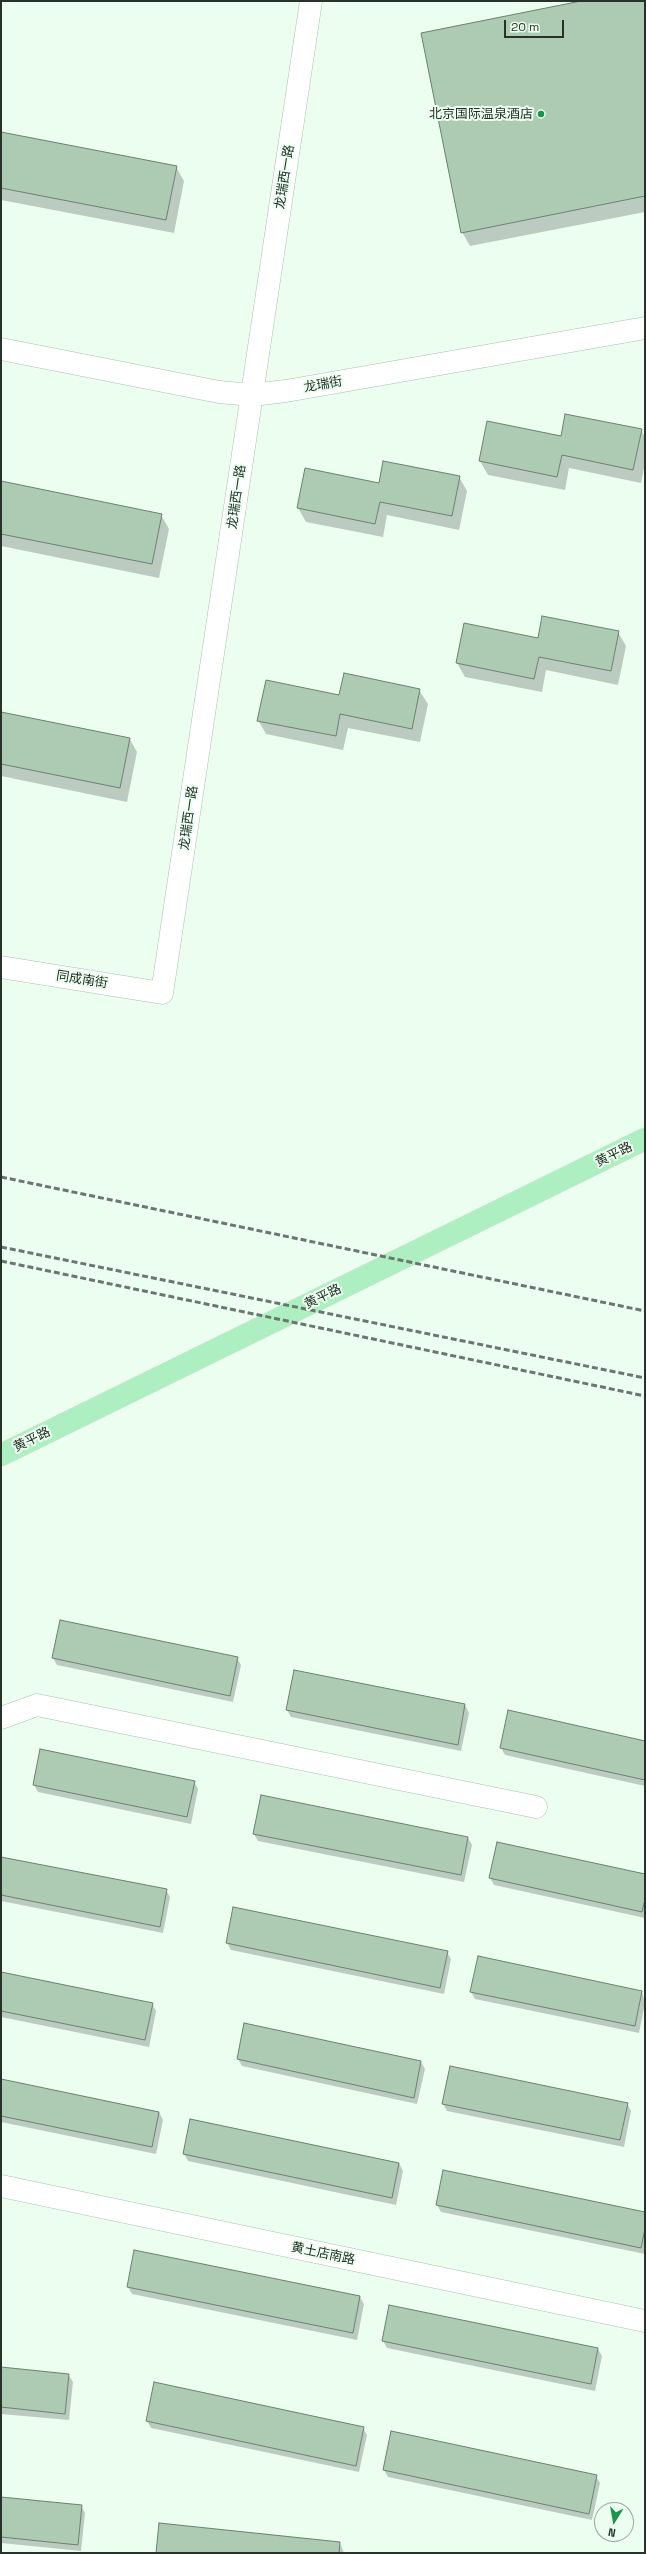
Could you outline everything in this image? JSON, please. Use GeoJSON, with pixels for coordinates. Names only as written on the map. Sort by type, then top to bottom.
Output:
{"type":"FeatureCollection","features":[{"type":"Feature","properties":{"kind":"main road","name":"黄平路"},"geometry":{"type":"LineString","coordinates":[[1,1455],[645,1139]]}},
{"type":"Feature","properties":{"kind":"main road","name":"黄平路"},"geometry":{"type":"LineString","coordinates":[[1,1469],[645,1155]]}},
{"type":"Feature","properties":{"kind":"street","name":"龙瑞西一路"},"geometry":{"type":"LineString","coordinates":[[162,994],[311,1]]}},
{"type":"Feature","properties":{"kind":"street","name":"龙瑞街"},"geometry":{"type":"LineString","coordinates":[[1,349],[219,392],[252,394],[286,391],[645,328]]}},
{"type":"Feature","properties":{"kind":"street","name":"同成南街"},"geometry":{"type":"LineString","coordinates":[[1,967],[162,994]]}},
{"type":"Feature","properties":{"kind":"street"},"geometry":{"type":"LineString","coordinates":[[1,1718],[37,1705],[536,1807]]}},
{"type":"Feature","properties":{"kind":"street","name":"黄土店南路"},"geometry":{"type":"LineString","coordinates":[[1,2186],[645,2321]]}},
{"type":"Feature","properties":{"kind":"building","name":"北京国际温泉酒店"},"geometry":{"type":"Polygon","coordinates":[[[581,1],[645,1],[645,196],[461,233],[421,33],[581,1]]]}},
{"type":"Feature","properties":{"kind":"building"},"geometry":{"type":"Polygon","coordinates":[[[1,132],[177,166],[166,220],[1,188],[1,132]]]}},
{"type":"Feature","properties":{"kind":"building"},"geometry":{"type":"Polygon","coordinates":[[[565,414],[642,429],[633,470],[562,455],[557,477],[479,461],[487,421],[561,436],[565,414]]]}},
{"type":"Feature","properties":{"kind":"building"},"geometry":{"type":"Polygon","coordinates":[[[383,461],[460,476],[452,516],[380,502],[375,524],[297,508],[305,468],[379,483],[383,461]]]}},
{"type":"Feature","properties":{"kind":"building"},"geometry":{"type":"Polygon","coordinates":[[[1,481],[162,514],[152,564],[1,534],[1,481]]]}},
{"type":"Feature","properties":{"kind":"building"},"geometry":{"type":"Polygon","coordinates":[[[542,616],[619,631],[611,671],[539,657],[534,679],[456,663],[464,623],[538,638],[542,616]]]}},
{"type":"Feature","properties":{"kind":"building"},"geometry":{"type":"Polygon","coordinates":[[[344,673],[420,689],[412,729],[340,714],[336,736],[257,721],[266,680],[339,695],[344,673]]]}},
{"type":"Feature","properties":{"kind":"building"},"geometry":{"type":"Polygon","coordinates":[[[1,712],[130,738],[120,788],[1,764],[1,712]]]}},
{"type":"Feature","properties":{"kind":"building"},"geometry":{"type":"Polygon","coordinates":[[[60,1620],[238,1657],[230,1696],[52,1658],[60,1620]]]}},
{"type":"Feature","properties":{"kind":"building"},"geometry":{"type":"Polygon","coordinates":[[[294,1670],[465,1704],[458,1745],[286,1710],[294,1670]]]}},
{"type":"Feature","properties":{"kind":"building"},"geometry":{"type":"Polygon","coordinates":[[[508,1710],[645,1741],[645,1780],[500,1748],[508,1710]]]}},
{"type":"Feature","properties":{"kind":"building"},"geometry":{"type":"Polygon","coordinates":[[[40,1749],[195,1781],[187,1817],[33,1785],[40,1749]]]}},
{"type":"Feature","properties":{"kind":"building"},"geometry":{"type":"Polygon","coordinates":[[[261,1795],[468,1837],[461,1875],[253,1834],[261,1795]]]}},
{"type":"Feature","properties":{"kind":"building"},"geometry":{"type":"Polygon","coordinates":[[[497,1842],[645,1874],[645,1899],[642,1912],[489,1878],[497,1842]]]}},
{"type":"Feature","properties":{"kind":"building"},"geometry":{"type":"Polygon","coordinates":[[[1,1857],[167,1889],[160,1927],[1,1895],[1,1857]]]}},
{"type":"Feature","properties":{"kind":"building"},"geometry":{"type":"Polygon","coordinates":[[[233,1907],[448,1951],[440,1988],[226,1943],[233,1907]]]}},
{"type":"Feature","properties":{"kind":"building"},"geometry":{"type":"Polygon","coordinates":[[[478,1956],[642,1991],[635,2026],[470,1992],[478,1956]]]}},
{"type":"Feature","properties":{"kind":"building"},"geometry":{"type":"Polygon","coordinates":[[[1,1972],[153,2003],[145,2040],[1,2011],[1,1972]]]}},
{"type":"Feature","properties":{"kind":"building"},"geometry":{"type":"Polygon","coordinates":[[[244,2023],[421,2061],[414,2098],[237,2059],[244,2023]]]}},
{"type":"Feature","properties":{"kind":"building"},"geometry":{"type":"Polygon","coordinates":[[[450,2066],[628,2103],[620,2140],[442,2104],[450,2066]]]}},
{"type":"Feature","properties":{"kind":"building"},"geometry":{"type":"Polygon","coordinates":[[[1,2079],[159,2112],[152,2147],[1,2116],[1,2079]]]}},
{"type":"Feature","properties":{"kind":"building"},"geometry":{"type":"Polygon","coordinates":[[[190,2119],[399,2163],[392,2198],[183,2154],[190,2119]]]}},
{"type":"Feature","properties":{"kind":"building"},"geometry":{"type":"Polygon","coordinates":[[[443,2170],[645,2212],[645,2229],[641,2248],[436,2205],[443,2170]]]}},
{"type":"Feature","properties":{"kind":"building"},"geometry":{"type":"Polygon","coordinates":[[[134,2250],[360,2296],[353,2333],[127,2287],[134,2250]]]}},
{"type":"Feature","properties":{"kind":"building"},"geometry":{"type":"Polygon","coordinates":[[[389,2305],[598,2348],[591,2384],[382,2341],[389,2305]]]}},
{"type":"Feature","properties":{"kind":"building"},"geometry":{"type":"Polygon","coordinates":[[[1,2367],[69,2374],[65,2414],[1,2407],[1,2367]]]}},
{"type":"Feature","properties":{"kind":"building"},"geometry":{"type":"Polygon","coordinates":[[[154,2382],[364,2427],[356,2466],[146,2421],[154,2382]]]}},
{"type":"Feature","properties":{"kind":"building"},"geometry":{"type":"Polygon","coordinates":[[[391,2431],[597,2475],[589,2514],[383,2470],[391,2431]]]}},
{"type":"Feature","properties":{"kind":"building"},"geometry":{"type":"Polygon","coordinates":[[[1,2497],[82,2505],[78,2545],[1,2537],[1,2497]]]}},
{"type":"Feature","properties":{"kind":"building"},"geometry":{"type":"Polygon","coordinates":[[[159,2523],[340,2542],[339,2553],[156,2553],[159,2523]]]}},
{"type":"Feature","properties":{"kind":"railway"},"geometry":{"type":"LineString","coordinates":[[1,1177],[645,1311]]}},
{"type":"Feature","properties":{"kind":"railway"},"geometry":{"type":"LineString","coordinates":[[1,1247],[645,1378]]}},
{"type":"Feature","properties":{"kind":"railway"},"geometry":{"type":"LineString","coordinates":[[1,1261],[645,1396]]}},
{"type":"Feature","properties":{"kind":"place","name":"北京国际温泉酒店"},"geometry":{"type":"Point","coordinates":[541,114]}}]}
